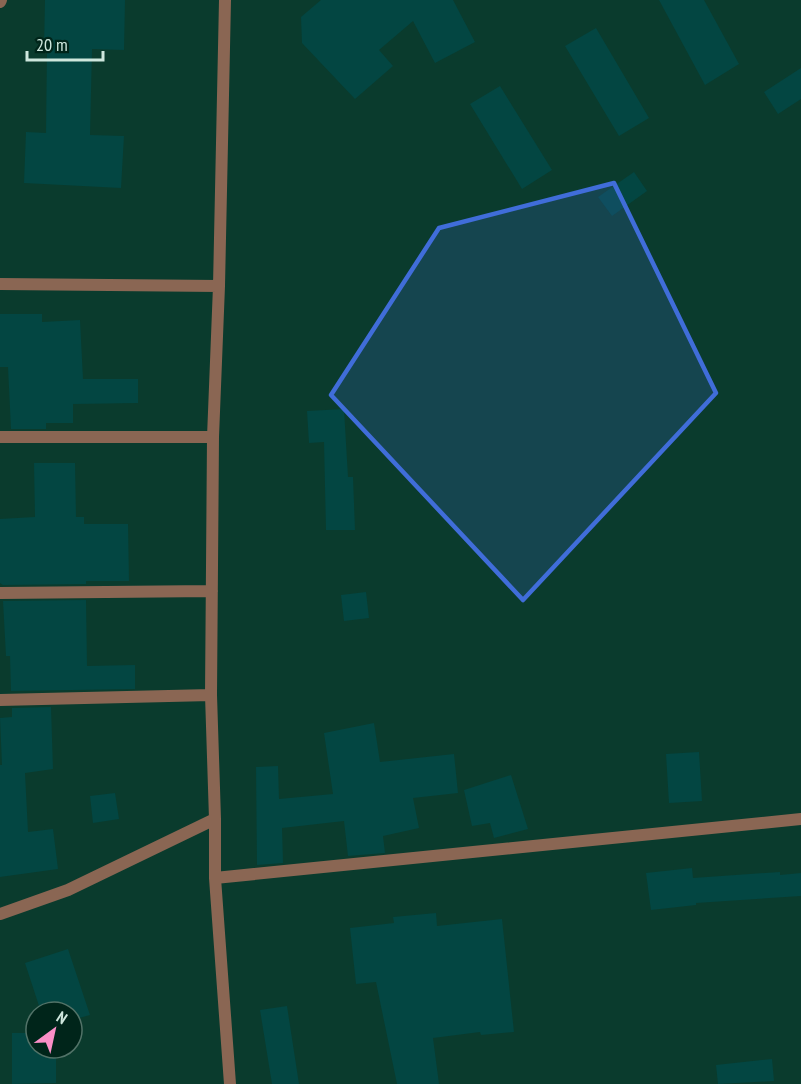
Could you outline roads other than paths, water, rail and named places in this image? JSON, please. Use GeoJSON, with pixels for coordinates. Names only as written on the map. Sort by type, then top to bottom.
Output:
{"type":"FeatureCollection","features":[{"type":"Feature","properties":{"kind":"street"},"geometry":{"type":"LineString","coordinates":[[225,0],[219,286],[213,437],[212,695],[215,878],[230,1084]]}},
{"type":"Feature","properties":{"kind":"street"},"geometry":{"type":"LineString","coordinates":[[0,284],[219,286]]}},
{"type":"Feature","properties":{"kind":"street"},"geometry":{"type":"LineString","coordinates":[[0,437],[213,437]]}},
{"type":"Feature","properties":{"kind":"street"},"geometry":{"type":"LineString","coordinates":[[0,593],[212,591]]}},
{"type":"Feature","properties":{"kind":"street"},"geometry":{"type":"LineString","coordinates":[[0,700],[212,695]]}},
{"type":"Feature","properties":{"kind":"street"},"geometry":{"type":"LineString","coordinates":[[0,914],[68,890],[215,819]]}},
{"type":"Feature","properties":{"kind":"street"},"geometry":{"type":"LineString","coordinates":[[215,878],[801,819]]}}]}
